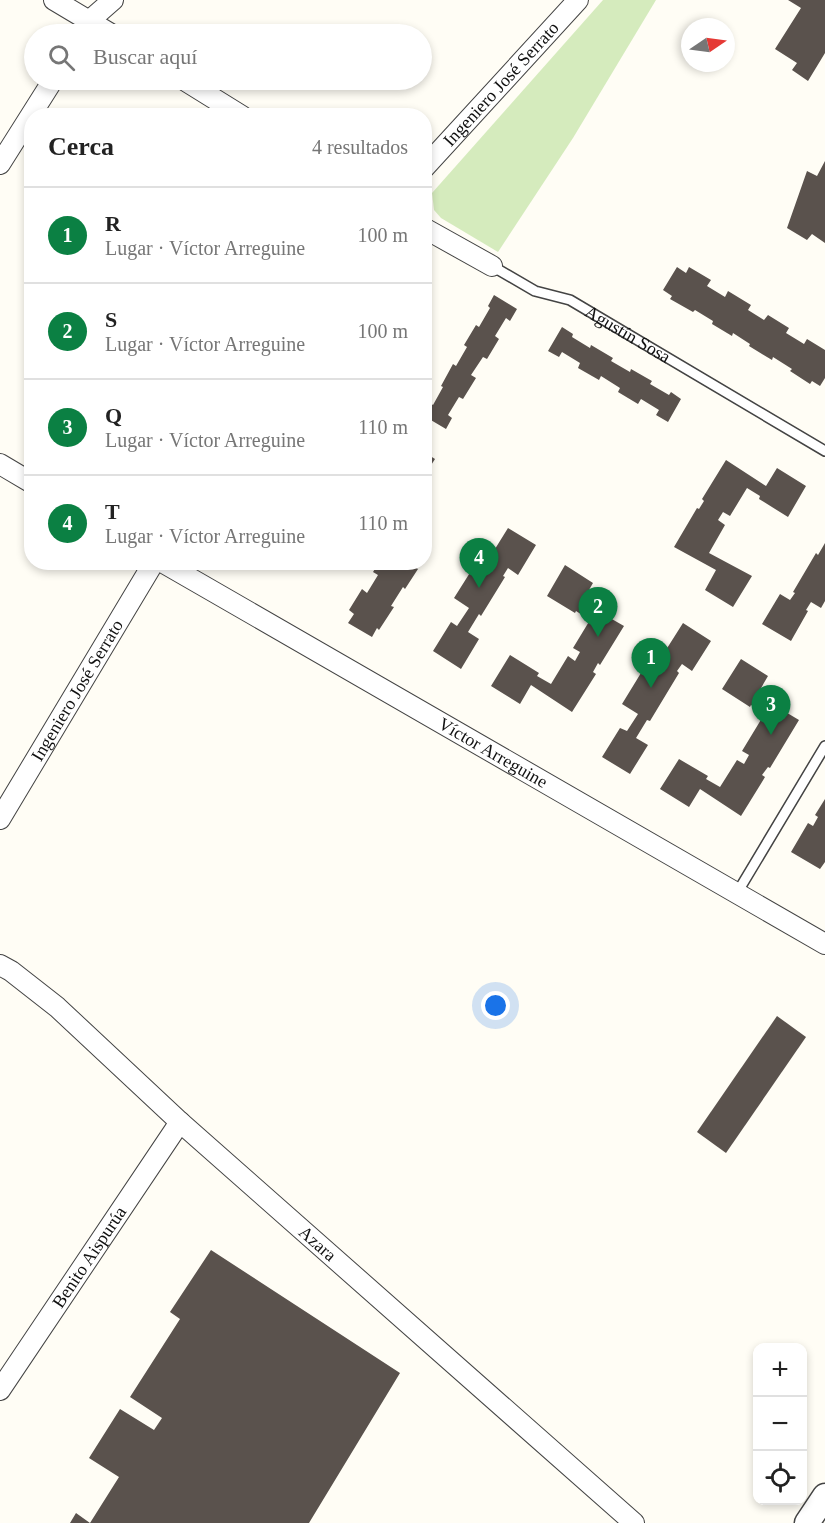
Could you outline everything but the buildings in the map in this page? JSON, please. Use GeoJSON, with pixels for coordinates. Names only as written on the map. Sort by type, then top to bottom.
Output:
{"type":"FeatureCollection","features":[{"type":"Feature","properties":{"kind":"street"},"geometry":{"type":"LineString","coordinates":[[54,0],[81,24]]}},
{"type":"Feature","properties":{"kind":"street"},"geometry":{"type":"LineString","coordinates":[[89,24],[113,0]]}},
{"type":"Feature","properties":{"kind":"street","name":"Ingeniero José Serrato"},"geometry":{"type":"LineString","coordinates":[[432,159],[578,0]]}},
{"type":"Feature","properties":{"kind":"street"},"geometry":{"type":"LineString","coordinates":[[35,108],[47,90]]}},
{"type":"Feature","properties":{"kind":"street"},"geometry":{"type":"LineString","coordinates":[[200,90],[229,108]]}},
{"type":"Feature","properties":{"kind":"street"},"geometry":{"type":"LineString","coordinates":[[0,164],[24,126]]}},
{"type":"Feature","properties":{"kind":"street","name":"Agustín Sosa"},"geometry":{"type":"LineString","coordinates":[[432,232],[492,266]]}},
{"type":"Feature","properties":{"kind":"street"},"geometry":{"type":"LineString","coordinates":[[0,464],[24,478]]}},
{"type":"Feature","properties":{"kind":"street","name":"Ingeniero José Serrato"},"geometry":{"type":"LineString","coordinates":[[0,819],[149,570]]}},
{"type":"Feature","properties":{"kind":"street","name":"Víctor Arreguine"},"geometry":{"type":"LineString","coordinates":[[176,570],[825,944]]}},
{"type":"Feature","properties":{"kind":"street","name":"Azara"},"geometry":{"type":"LineString","coordinates":[[0,965],[57,1007],[180,1122],[634,1523]]}},
{"type":"Feature","properties":{"kind":"street","name":"Benito Aispurúa"},"geometry":{"type":"LineString","coordinates":[[4,1378],[180,1122]]}},
{"type":"Feature","properties":{"kind":"street"},"geometry":{"type":"LineString","coordinates":[[807,1523],[825,1496]]}},
{"type":"Feature","properties":{"kind":"lane","name":"Agustín Sosa"},"geometry":{"type":"LineString","coordinates":[[492,266],[535,291],[570,300],[825,451]]}},
{"type":"Feature","properties":{"kind":"lane"},"geometry":{"type":"LineString","coordinates":[[737,893],[825,746]]}},
{"type":"Feature","properties":{"kind":"green space"},"geometry":{"type":"Polygon","coordinates":[[[603,0],[656,0],[573,138],[498,252],[441,218],[434,210],[432,193],[603,0]]]}},
{"type":"Feature","properties":{"kind":"place","name":"T"},"geometry":{"type":"Point","coordinates":[479,588]}},
{"type":"Feature","properties":{"kind":"place","name":"S"},"geometry":{"type":"Point","coordinates":[598,637]}},
{"type":"Feature","properties":{"kind":"place","name":"R"},"geometry":{"type":"Point","coordinates":[651,688]}},
{"type":"Feature","properties":{"kind":"place","name":"Q"},"geometry":{"type":"Point","coordinates":[771,735]}}]}
